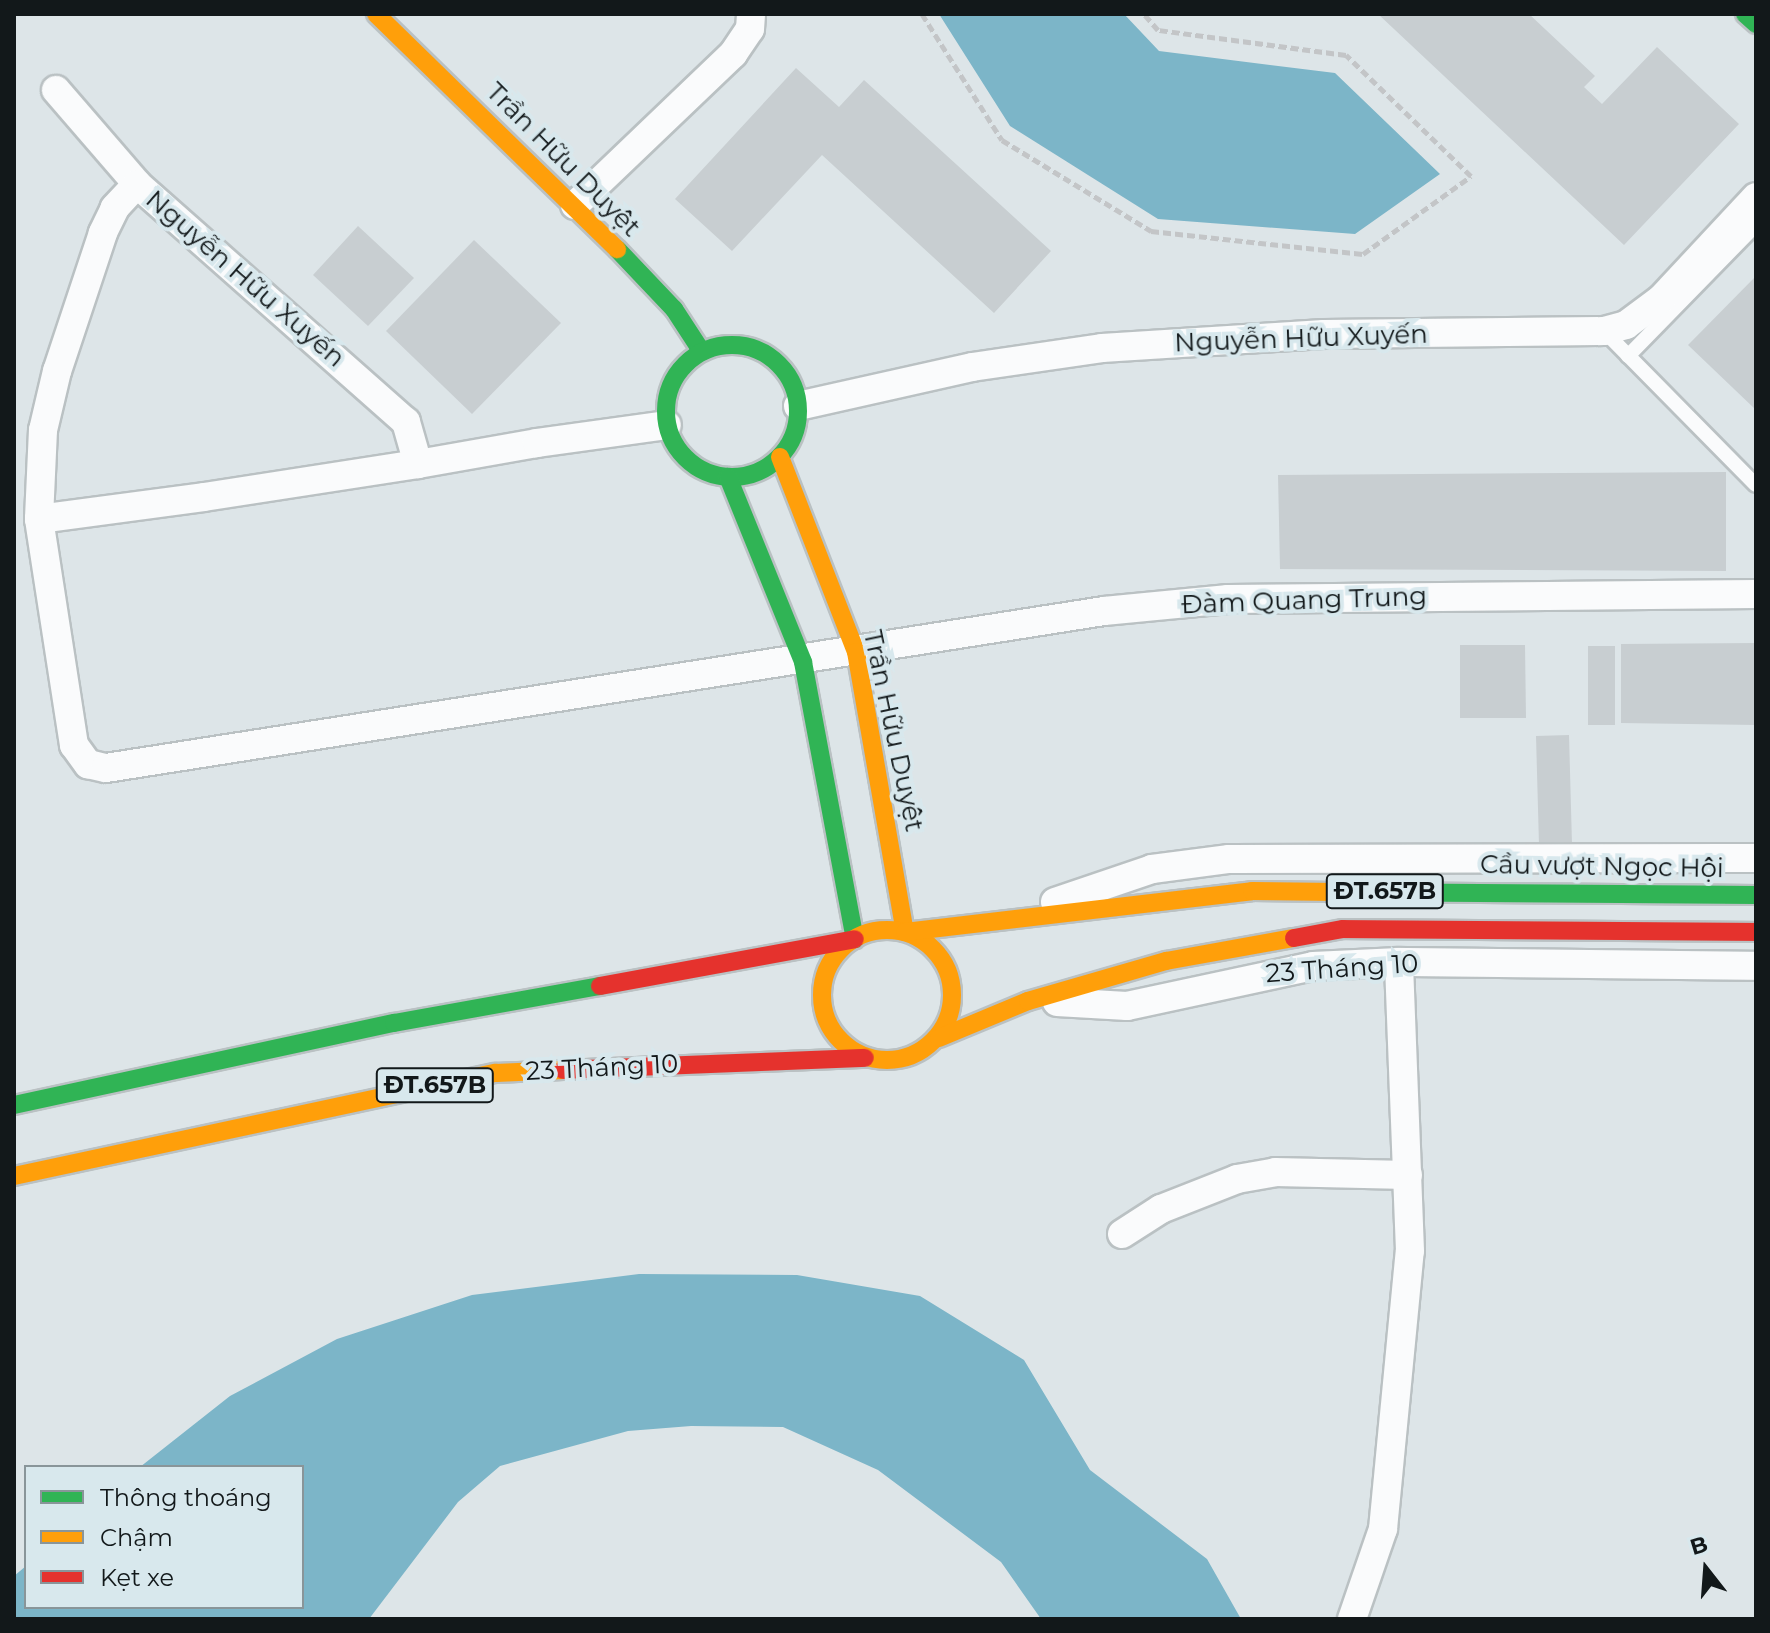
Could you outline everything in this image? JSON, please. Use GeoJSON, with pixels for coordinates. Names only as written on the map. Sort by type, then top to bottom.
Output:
{"type":"FeatureCollection","features":[{"type":"Feature","properties":{"kind":"main road","name":"Trần Hữu Duyệt"},"geometry":{"type":"LineString","coordinates":[[376,14],[575,205],[674,309],[702,352]]}},
{"type":"Feature","properties":{"kind":"main road"},"geometry":{"type":"LineString","coordinates":[[1745,14],[1756,24]]}},
{"type":"Feature","properties":{"kind":"main road"},"geometry":{"type":"LineString","coordinates":[[723,346],[764,353],[792,385],[798,406],[793,433],[780,457],[747,475],[728,477],[688,462],[667,425],[672,383],[702,352],[723,346]]}},
{"type":"Feature","properties":{"kind":"main road","name":"Trần Hữu Duyệt"},"geometry":{"type":"LineString","coordinates":[[780,457],[856,652],[905,932]]}},
{"type":"Feature","properties":{"kind":"main road"},"geometry":{"type":"LineString","coordinates":[[728,477],[803,662],[855,939],[837,953],[826,973],[822,1008],[845,1046],[865,1058]]}},
{"type":"Feature","properties":{"kind":"main road","name":"Cầu vượt Ngọc Hội"},"geometry":{"type":"LineString","coordinates":[[1017,918],[1252,891],[1756,895]]}},
{"type":"Feature","properties":{"kind":"main road","name":"ĐT.657B"},"geometry":{"type":"LineString","coordinates":[[14,1105],[394,1023],[855,939],[1017,918]]}},
{"type":"Feature","properties":{"kind":"main road","name":"ĐT.657B"},"geometry":{"type":"LineString","coordinates":[[1028,1001],[1166,961],[1343,929],[1756,932]]}},
{"type":"Feature","properties":{"kind":"main road"},"geometry":{"type":"LineString","coordinates":[[905,932],[930,945],[945,963],[953,984],[951,1018],[939,1038]]}},
{"type":"Feature","properties":{"kind":"main road","name":"23 Tháng 10"},"geometry":{"type":"LineString","coordinates":[[939,1038],[1028,1001]]}},
{"type":"Feature","properties":{"kind":"main road","name":"ĐT.657B"},"geometry":{"type":"LineString","coordinates":[[865,1058],[906,1053],[939,1038]]}},
{"type":"Feature","properties":{"kind":"main road","name":"23 Tháng 10"},"geometry":{"type":"LineString","coordinates":[[14,1176],[496,1073],[865,1058]]}},
{"type":"Feature","properties":{"kind":"street"},"geometry":{"type":"LineString","coordinates":[[575,205],[733,54],[750,29],[751,14]]}},
{"type":"Feature","properties":{"kind":"street"},"geometry":{"type":"LineString","coordinates":[[56,90],[137,184]]}},
{"type":"Feature","properties":{"kind":"street","name":"Nguyễn Hữu Xuyến"},"geometry":{"type":"LineString","coordinates":[[418,464],[406,422],[137,184],[115,208],[103,233],[57,371],[43,430],[39,519],[74,745],[88,764],[106,768],[803,662]]}},
{"type":"Feature","properties":{"kind":"street","name":"Nguyễn Hữu Xuyến"},"geometry":{"type":"LineString","coordinates":[[798,406],[972,367],[1102,348],[1324,334],[1604,331],[1626,325],[1661,299],[1756,197]]}},
{"type":"Feature","properties":{"kind":"street"},"geometry":{"type":"LineString","coordinates":[[39,519],[667,425]]}},
{"type":"Feature","properties":{"kind":"street","name":"Đàm Quang Trung"},"geometry":{"type":"LineString","coordinates":[[803,662],[1104,611],[1228,599],[1756,594]]}},
{"type":"Feature","properties":{"kind":"street"},"geometry":{"type":"LineString","coordinates":[[1017,918],[1108,880],[1229,859],[1756,858]]}},
{"type":"Feature","properties":{"kind":"street"},"geometry":{"type":"LineString","coordinates":[[1352,1619],[1383,1529],[1410,1251],[1399,962]]}},
{"type":"Feature","properties":{"kind":"street","name":"23 Tháng 10"},"geometry":{"type":"LineString","coordinates":[[1028,1001],[1127,1006],[1313,966],[1399,962],[1756,966]]}},
{"type":"Feature","properties":{"kind":"street"},"geometry":{"type":"LineString","coordinates":[[1122,1234],[1161,1209],[1237,1179],[1275,1172],[1408,1175]]}},
{"type":"Feature","properties":{"kind":"lane"},"geometry":{"type":"LineString","coordinates":[[1628,356],[1756,225]]}},
{"type":"Feature","properties":{"kind":"lane"},"geometry":{"type":"LineString","coordinates":[[1604,331],[1756,485]]}},
{"type":"Feature","properties":{"kind":"path"},"geometry":{"type":"LineString","coordinates":[[922,14],[1002,140],[1151,231],[1363,254],[1471,176],[1346,55],[1158,30],[1144,14]]}},
{"type":"Feature","properties":{"kind":"water"},"geometry":{"type":"Polygon","coordinates":[[[939,14],[1124,14],[1159,51],[1335,73],[1440,174],[1355,234],[1158,219],[1010,126],[939,14]]]}},
{"type":"Feature","properties":{"kind":"water"},"geometry":{"type":"Polygon","coordinates":[[[639,1274],[797,1275],[920,1296],[1024,1360],[1090,1470],[1207,1559],[1241,1619],[1041,1619],[1001,1562],[878,1470],[783,1427],[691,1426],[628,1431],[500,1466],[458,1502],[369,1619],[14,1619],[14,1576],[24,1568],[24,1609],[304,1609],[304,1465],[143,1465],[230,1396],[337,1339],[472,1295],[639,1274]]]}},
{"type":"Feature","properties":{"kind":"building"},"geometry":{"type":"Polygon","coordinates":[[[1378,14],[1529,14],[1595,76],[1584,87],[1602,104],[1657,47],[1739,124],[1624,245],[1378,14]]]}},
{"type":"Feature","properties":{"kind":"building"},"geometry":{"type":"Polygon","coordinates":[[[796,68],[839,107],[864,80],[1051,251],[994,313],[822,155],[732,251],[675,199],[796,68]]]}},
{"type":"Feature","properties":{"kind":"building"},"geometry":{"type":"Polygon","coordinates":[[[358,226],[414,278],[368,326],[313,275],[358,226]]]}},
{"type":"Feature","properties":{"kind":"building"},"geometry":{"type":"Polygon","coordinates":[[[474,240],[561,323],[472,414],[386,331],[474,240]]]}},
{"type":"Feature","properties":{"kind":"building"},"geometry":{"type":"Polygon","coordinates":[[[1756,276],[1756,410],[1688,345],[1756,276]]]}},
{"type":"Feature","properties":{"kind":"building"},"geometry":{"type":"Polygon","coordinates":[[[1726,472],[1726,571],[1280,569],[1278,475],[1726,472]]]}},
{"type":"Feature","properties":{"kind":"building"},"geometry":{"type":"Polygon","coordinates":[[[1756,643],[1756,725],[1621,723],[1621,644],[1756,643]]]}},
{"type":"Feature","properties":{"kind":"building"},"geometry":{"type":"Polygon","coordinates":[[[1460,645],[1525,645],[1526,718],[1460,718],[1460,645]]]}},
{"type":"Feature","properties":{"kind":"building"},"geometry":{"type":"Polygon","coordinates":[[[1588,646],[1615,646],[1615,725],[1588,725],[1588,646]]]}},
{"type":"Feature","properties":{"kind":"building"},"geometry":{"type":"Polygon","coordinates":[[[1569,735],[1572,844],[1539,845],[1536,736],[1569,735]]]}},
{"type":"Feature","properties":{"kind":"traffic: fast"},"geometry":{"type":"LineString","coordinates":[[1745,14],[1756,24]]}},
{"type":"Feature","properties":{"kind":"traffic: fast"},"geometry":{"type":"LineString","coordinates":[[617,249],[674,309],[702,352]]}},
{"type":"Feature","properties":{"kind":"traffic: fast"},"geometry":{"type":"LineString","coordinates":[[732,345],[757,350],[778,365],[793,386],[798,411],[793,436],[778,457],[757,472],[732,477],[707,472],[686,457],[671,436],[666,411],[671,386],[686,365],[707,350],[732,345]]}},
{"type":"Feature","properties":{"kind":"traffic: fast"},"geometry":{"type":"LineString","coordinates":[[728,477],[803,662],[855,939]]}},
{"type":"Feature","properties":{"kind":"traffic: fast"},"geometry":{"type":"LineString","coordinates":[[1339,892],[1756,895]]}},
{"type":"Feature","properties":{"kind":"traffic: fast"},"geometry":{"type":"LineString","coordinates":[[14,1105],[394,1023],[600,986]]}},
{"type":"Feature","properties":{"kind":"traffic: slow"},"geometry":{"type":"LineString","coordinates":[[376,14],[617,249]]}},
{"type":"Feature","properties":{"kind":"traffic: slow"},"geometry":{"type":"LineString","coordinates":[[780,457],[856,652],[905,932]]}},
{"type":"Feature","properties":{"kind":"traffic: slow"},"geometry":{"type":"LineString","coordinates":[[905,932],[1252,891],[1339,892]]}},
{"type":"Feature","properties":{"kind":"traffic: slow"},"geometry":{"type":"LineString","coordinates":[[887,930],[912,935],[933,949],[947,970],[952,995],[947,1020],[933,1041],[912,1055],[887,1060],[862,1055],[841,1041],[827,1020],[822,995],[827,970],[841,949],[862,935],[887,930]]}},
{"type":"Feature","properties":{"kind":"traffic: slow"},"geometry":{"type":"LineString","coordinates":[[939,1038],[1028,1001],[1166,961],[1294,938]]}},
{"type":"Feature","properties":{"kind":"traffic: slow"},"geometry":{"type":"LineString","coordinates":[[14,1176],[496,1073],[563,1070]]}},
{"type":"Feature","properties":{"kind":"traffic: jam"},"geometry":{"type":"LineString","coordinates":[[1294,938],[1343,929],[1756,932]]}},
{"type":"Feature","properties":{"kind":"traffic: jam"},"geometry":{"type":"LineString","coordinates":[[600,986],[855,939]]}},
{"type":"Feature","properties":{"kind":"traffic: jam"},"geometry":{"type":"LineString","coordinates":[[563,1070],[865,1058]]}}]}
